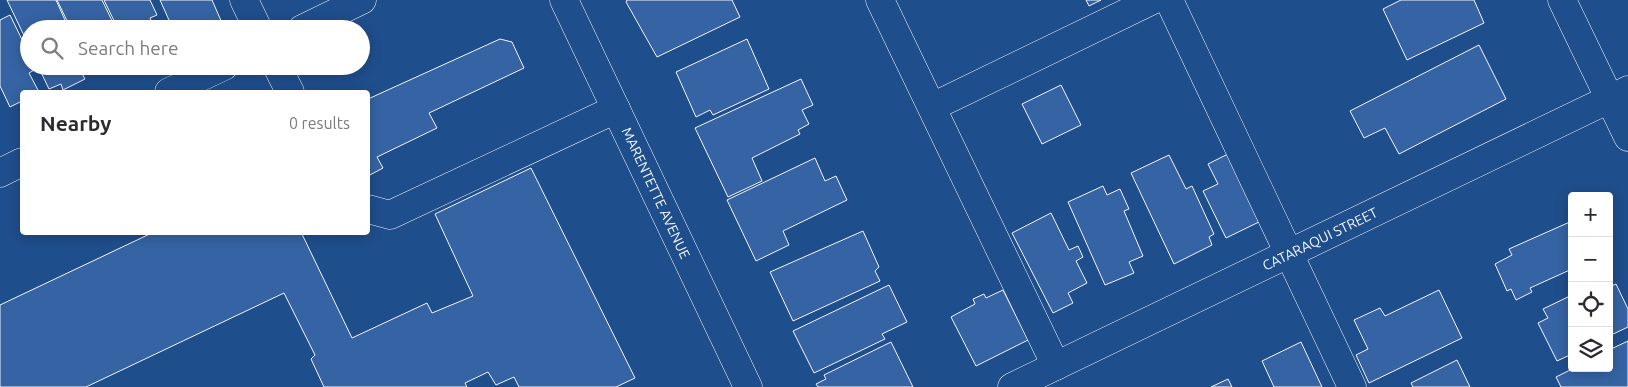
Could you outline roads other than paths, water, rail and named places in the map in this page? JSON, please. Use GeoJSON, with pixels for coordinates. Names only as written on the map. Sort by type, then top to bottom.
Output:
{"type":"FeatureCollection","features":[{"type":"Feature","properties":{"kind":"street"},"geometry":{"type":"LineString","coordinates":[[244,0],[254,20]]}},
{"type":"Feature","properties":{"kind":"street"},"geometry":{"type":"LineString","coordinates":[[321,20],[362,0]]}},
{"type":"Feature","properties":{"kind":"street","name":"MARENTETTE AVENUE"},"geometry":{"type":"LineString","coordinates":[[564,0],[748,387]]}},
{"type":"Feature","properties":{"kind":"street"},"geometry":{"type":"LineString","coordinates":[[880,0],[1056,366]]}},
{"type":"Feature","properties":{"kind":"street"},"geometry":{"type":"LineString","coordinates":[[932,107],[1153,0]]}},
{"type":"Feature","properties":{"kind":"street"},"geometry":{"type":"LineString","coordinates":[[1169,0],[1352,387]]}},
{"type":"Feature","properties":{"kind":"street"},"geometry":{"type":"LineString","coordinates":[[1562,0],[1619,95],[1628,137]]}},
{"type":"Feature","properties":{"kind":"street"},"geometry":{"type":"LineString","coordinates":[[173,90],[205,75]]}},
{"type":"Feature","properties":{"kind":"street"},"geometry":{"type":"LineString","coordinates":[[281,75],[289,90]]}},
{"type":"Feature","properties":{"kind":"street","name":"CATARAQUI STREET"},"geometry":{"type":"LineString","coordinates":[[1022,385],[1056,366],[1619,95]]}},
{"type":"Feature","properties":{"kind":"street"},"geometry":{"type":"LineString","coordinates":[[370,210],[390,215],[616,109]]}},
{"type":"Feature","properties":{"kind":"street"},"geometry":{"type":"LineString","coordinates":[[0,173],[20,163]]}}]}
